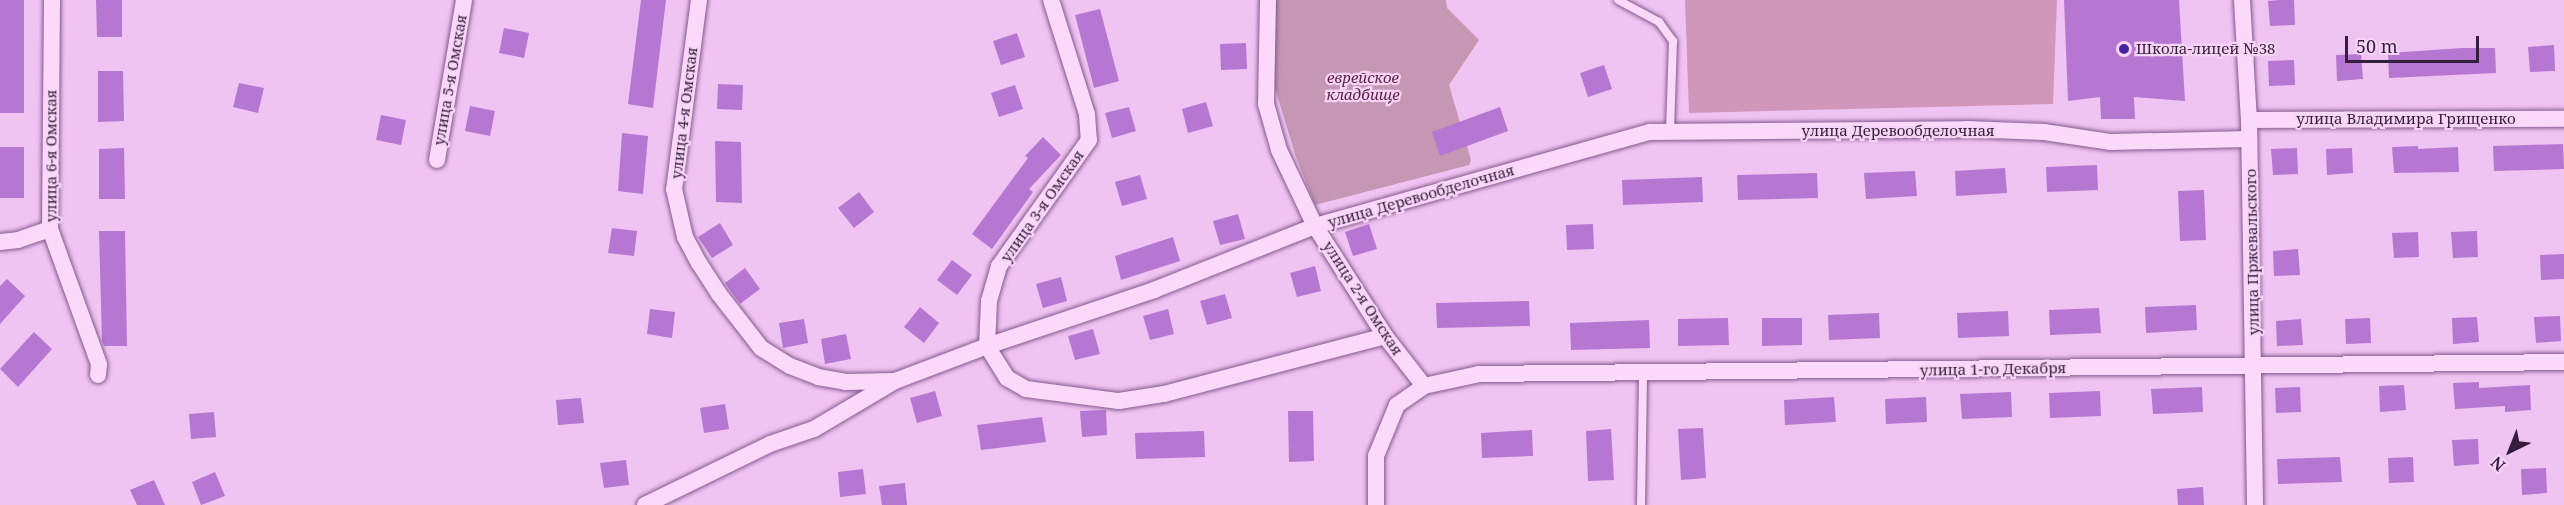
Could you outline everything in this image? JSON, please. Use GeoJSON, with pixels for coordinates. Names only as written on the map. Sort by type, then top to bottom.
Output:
{"type":"FeatureCollection","features":[{"type":"Feature","properties":{"kind":"street","name":"улица 6-я Омская"},"geometry":{"type":"LineString","coordinates":[[52,0],[50,229],[99,364],[98,375]]}},
{"type":"Feature","properties":{"kind":"street","name":"улица 5-я Омская"},"geometry":{"type":"LineString","coordinates":[[437,160],[464,0]]}},
{"type":"Feature","properties":{"kind":"street","name":"улица 4-я Омская"},"geometry":{"type":"LineString","coordinates":[[699,0],[674,189],[678,212],[690,246],[719,294],[761,348],[790,366],[818,377],[845,382],[895,381]]}},
{"type":"Feature","properties":{"kind":"street","name":"улица 3-я Омская"},"geometry":{"type":"LineString","coordinates":[[987,346],[989,301],[999,266],[1089,140],[1087,114],[1051,0]]}},
{"type":"Feature","properties":{"kind":"street","name":"улица 2-я Омская"},"geometry":{"type":"LineString","coordinates":[[1268,0],[1266,104],[1279,150],[1315,226],[1385,336],[1424,386]]}},
{"type":"Feature","properties":{"kind":"street","name":"улица Пржевальского"},"geometry":{"type":"LineString","coordinates":[[2242,0],[2249,120],[2255,365],[2255,505]]}},
{"type":"Feature","properties":{"kind":"street","name":"улица Владимира Грищенко"},"geometry":{"type":"LineString","coordinates":[[2249,120],[2564,119]]}},
{"type":"Feature","properties":{"kind":"street","name":"улица Деревообделочная"},"geometry":{"type":"LineString","coordinates":[[645,505],[770,444],[814,429],[895,381],[987,346],[1154,290],[1315,226],[1650,132],[1967,129],[2044,132],[2111,142],[2249,139]]}},
{"type":"Feature","properties":{"kind":"street"},"geometry":{"type":"LineString","coordinates":[[0,242],[18,240],[50,229]]}},
{"type":"Feature","properties":{"kind":"street"},"geometry":{"type":"LineString","coordinates":[[987,346],[1007,378],[1026,389],[1119,402],[1175,391],[1385,336]]}},
{"type":"Feature","properties":{"kind":"street","name":"улица 1-го Декабря"},"geometry":{"type":"LineString","coordinates":[[1424,386],[1479,374],[1643,374],[2564,362]]}},
{"type":"Feature","properties":{"kind":"street"},"geometry":{"type":"LineString","coordinates":[[1376,505],[1376,456],[1397,405],[1424,386]]}},
{"type":"Feature","properties":{"kind":"lane"},"geometry":{"type":"LineString","coordinates":[[1618,0],[1659,22],[1673,41],[1670,133]]}},
{"type":"Feature","properties":{"kind":"lane"},"geometry":{"type":"LineString","coordinates":[[1641,505],[1643,374]]}},
{"type":"Feature","properties":{"kind":"shaded area"},"geometry":{"type":"Polygon","coordinates":[[[1685,0],[2057,0],[2053,104],[1689,113],[1685,0]]]}},
{"type":"Feature","properties":{"kind":"green space","name":"еврейское кладбище"},"geometry":{"type":"Polygon","coordinates":[[[1274,0],[1446,0],[1447,8],[1479,40],[1449,85],[1471,160],[1469,165],[1315,205],[1296,157],[1274,85],[1274,0]]]}},
{"type":"Feature","properties":{"kind":"building"},"geometry":{"type":"Polygon","coordinates":[[[0,0],[24,0],[24,113],[0,113],[0,0]]]}},
{"type":"Feature","properties":{"kind":"building"},"geometry":{"type":"Polygon","coordinates":[[[96,0],[122,0],[122,37],[97,37],[96,0]]]}},
{"type":"Feature","properties":{"kind":"building"},"geometry":{"type":"Polygon","coordinates":[[[641,0],[666,0],[653,108],[628,104],[641,0]]]}},
{"type":"Feature","properties":{"kind":"building","name":"Школа-лицей №38"},"geometry":{"type":"Polygon","coordinates":[[[2064,0],[2179,0],[2185,101],[2134,97],[2135,119],[2101,119],[2100,97],[2068,101],[2064,0]]]}},
{"type":"Feature","properties":{"kind":"building"},"geometry":{"type":"Polygon","coordinates":[[[2294,0],[2295,25],[2270,26],[2268,1],[2294,0]]]}},
{"type":"Feature","properties":{"kind":"building"},"geometry":{"type":"Polygon","coordinates":[[[1100,9],[1119,81],[1094,88],[1075,15],[1100,9]]]}},
{"type":"Feature","properties":{"kind":"building"},"geometry":{"type":"Polygon","coordinates":[[[504,28],[529,33],[524,58],[499,53],[504,28]]]}},
{"type":"Feature","properties":{"kind":"building"},"geometry":{"type":"Polygon","coordinates":[[[1017,33],[1025,57],[1001,65],[993,41],[1017,33]]]}},
{"type":"Feature","properties":{"kind":"building"},"geometry":{"type":"Polygon","coordinates":[[[1246,43],[1247,69],[1221,70],[1220,44],[1246,43]]]}},
{"type":"Feature","properties":{"kind":"building"},"geometry":{"type":"Polygon","coordinates":[[[2554,45],[2555,71],[2530,72],[2528,47],[2554,45]]]}},
{"type":"Feature","properties":{"kind":"building"},"geometry":{"type":"Polygon","coordinates":[[[2495,48],[2496,73],[2389,78],[2388,53],[2495,48]]]}},
{"type":"Feature","properties":{"kind":"building"},"geometry":{"type":"Polygon","coordinates":[[[2361,54],[2363,79],[2337,81],[2336,55],[2361,54]]]}},
{"type":"Feature","properties":{"kind":"building"},"geometry":{"type":"Polygon","coordinates":[[[2294,60],[2295,85],[2269,86],[2268,61],[2294,60]]]}},
{"type":"Feature","properties":{"kind":"building"},"geometry":{"type":"Polygon","coordinates":[[[1604,65],[1612,89],[1588,97],[1580,73],[1604,65]]]}},
{"type":"Feature","properties":{"kind":"building"},"geometry":{"type":"Polygon","coordinates":[[[98,71],[123,71],[124,121],[98,122],[98,71]]]}},
{"type":"Feature","properties":{"kind":"building"},"geometry":{"type":"Polygon","coordinates":[[[239,83],[264,88],[258,113],[233,107],[239,83]]]}},
{"type":"Feature","properties":{"kind":"building"},"geometry":{"type":"Polygon","coordinates":[[[718,84],[743,85],[742,110],[717,109],[718,84]]]}},
{"type":"Feature","properties":{"kind":"building"},"geometry":{"type":"Polygon","coordinates":[[[1015,85],[1023,109],[999,117],[991,93],[1015,85]]]}},
{"type":"Feature","properties":{"kind":"building"},"geometry":{"type":"Polygon","coordinates":[[[1206,102],[1213,126],[1188,133],[1182,109],[1206,102]]]}},
{"type":"Feature","properties":{"kind":"building"},"geometry":{"type":"Polygon","coordinates":[[[470,106],[495,111],[490,136],[465,131],[470,106]]]}},
{"type":"Feature","properties":{"kind":"building"},"geometry":{"type":"Polygon","coordinates":[[[1129,107],[1136,131],[1112,138],[1105,113],[1129,107]]]}},
{"type":"Feature","properties":{"kind":"building"},"geometry":{"type":"Polygon","coordinates":[[[1500,107],[1508,131],[1440,156],[1432,132],[1500,107]]]}},
{"type":"Feature","properties":{"kind":"building"},"geometry":{"type":"Polygon","coordinates":[[[381,115],[406,120],[401,145],[376,140],[381,115]]]}},
{"type":"Feature","properties":{"kind":"building"},"geometry":{"type":"Polygon","coordinates":[[[622,133],[648,136],[643,194],[618,191],[622,133]]]}},
{"type":"Feature","properties":{"kind":"building"},"geometry":{"type":"Polygon","coordinates":[[[1043,137],[1061,155],[1029,189],[1033,192],[992,249],[972,234],[1028,158],[1025,156],[1043,137]]]}},
{"type":"Feature","properties":{"kind":"building"},"geometry":{"type":"Polygon","coordinates":[[[715,141],[741,142],[742,203],[716,202],[715,141]]]}},
{"type":"Feature","properties":{"kind":"building"},"geometry":{"type":"Polygon","coordinates":[[[2563,144],[2564,169],[2494,171],[2493,146],[2563,144]]]}},
{"type":"Feature","properties":{"kind":"building"},"geometry":{"type":"Polygon","coordinates":[[[2418,146],[2418,149],[2458,147],[2459,172],[2394,173],[2392,147],[2418,146]]]}},
{"type":"Feature","properties":{"kind":"building"},"geometry":{"type":"Polygon","coordinates":[[[0,147],[24,147],[24,198],[0,198],[0,147]]]}},
{"type":"Feature","properties":{"kind":"building"},"geometry":{"type":"Polygon","coordinates":[[[124,148],[125,199],[99,199],[99,149],[124,148]]]}},
{"type":"Feature","properties":{"kind":"building"},"geometry":{"type":"Polygon","coordinates":[[[2297,148],[2298,174],[2273,175],[2271,149],[2297,148]]]}},
{"type":"Feature","properties":{"kind":"building"},"geometry":{"type":"Polygon","coordinates":[[[2352,148],[2353,173],[2327,175],[2326,149],[2352,148]]]}},
{"type":"Feature","properties":{"kind":"building"},"geometry":{"type":"Polygon","coordinates":[[[2097,165],[2098,190],[2047,192],[2046,167],[2097,165]]]}},
{"type":"Feature","properties":{"kind":"building"},"geometry":{"type":"Polygon","coordinates":[[[2005,168],[2007,193],[1956,196],[1955,171],[2005,168]]]}},
{"type":"Feature","properties":{"kind":"building"},"geometry":{"type":"Polygon","coordinates":[[[1915,171],[1917,196],[1866,199],[1864,173],[1915,171]]]}},
{"type":"Feature","properties":{"kind":"building"},"geometry":{"type":"Polygon","coordinates":[[[1817,173],[1818,198],[1738,200],[1737,175],[1817,173]]]}},
{"type":"Feature","properties":{"kind":"building"},"geometry":{"type":"Polygon","coordinates":[[[1140,175],[1147,199],[1122,206],[1115,182],[1140,175]]]}},
{"type":"Feature","properties":{"kind":"building"},"geometry":{"type":"Polygon","coordinates":[[[1702,177],[1703,202],[1623,205],[1622,180],[1702,177]]]}},
{"type":"Feature","properties":{"kind":"building"},"geometry":{"type":"Polygon","coordinates":[[[2204,190],[2206,240],[2180,241],[2178,191],[2204,190]]]}},
{"type":"Feature","properties":{"kind":"building"},"geometry":{"type":"Polygon","coordinates":[[[859,192],[874,212],[854,228],[838,208],[859,192]]]}},
{"type":"Feature","properties":{"kind":"building"},"geometry":{"type":"Polygon","coordinates":[[[1238,214],[1245,239],[1220,245],[1213,221],[1238,214]]]}},
{"type":"Feature","properties":{"kind":"building"},"geometry":{"type":"Polygon","coordinates":[[[720,223],[733,245],[712,258],[698,237],[720,223]]]}},
{"type":"Feature","properties":{"kind":"building"},"geometry":{"type":"Polygon","coordinates":[[[1369,224],[1377,249],[1353,256],[1345,232],[1369,224]]]}},
{"type":"Feature","properties":{"kind":"building"},"geometry":{"type":"Polygon","coordinates":[[[1593,224],[1594,249],[1567,250],[1566,225],[1593,224]]]}},
{"type":"Feature","properties":{"kind":"building"},"geometry":{"type":"Polygon","coordinates":[[[612,228],[637,231],[634,256],[608,253],[612,228]]]}},
{"type":"Feature","properties":{"kind":"building"},"geometry":{"type":"Polygon","coordinates":[[[99,231],[125,231],[127,346],[104,346],[102,341],[99,231]]]}},
{"type":"Feature","properties":{"kind":"building"},"geometry":{"type":"Polygon","coordinates":[[[2477,231],[2478,257],[2453,258],[2451,232],[2477,231]]]}},
{"type":"Feature","properties":{"kind":"building"},"geometry":{"type":"Polygon","coordinates":[[[2418,232],[2419,257],[2394,258],[2392,233],[2418,232]]]}},
{"type":"Feature","properties":{"kind":"building"},"geometry":{"type":"Polygon","coordinates":[[[1173,237],[1180,261],[1121,280],[1115,256],[1173,237]]]}},
{"type":"Feature","properties":{"kind":"building"},"geometry":{"type":"Polygon","coordinates":[[[2298,249],[2300,275],[2274,276],[2273,251],[2298,249]]]}},
{"type":"Feature","properties":{"kind":"building"},"geometry":{"type":"Polygon","coordinates":[[[2564,254],[2564,279],[2541,280],[2540,255],[2564,254]]]}},
{"type":"Feature","properties":{"kind":"building"},"geometry":{"type":"Polygon","coordinates":[[[952,260],[972,275],[957,295],[937,280],[952,260]]]}},
{"type":"Feature","properties":{"kind":"building"},"geometry":{"type":"Polygon","coordinates":[[[1315,266],[1321,291],[1297,297],[1290,273],[1315,266]]]}},
{"type":"Feature","properties":{"kind":"building"},"geometry":{"type":"Polygon","coordinates":[[[745,268],[760,289],[740,304],[725,283],[745,268]]]}},
{"type":"Feature","properties":{"kind":"building"},"geometry":{"type":"Polygon","coordinates":[[[1061,277],[1067,301],[1043,308],[1036,284],[1061,277]]]}},
{"type":"Feature","properties":{"kind":"building"},"geometry":{"type":"Polygon","coordinates":[[[7,279],[25,296],[0,324],[0,286],[7,279]]]}},
{"type":"Feature","properties":{"kind":"building"},"geometry":{"type":"Polygon","coordinates":[[[1225,294],[1232,318],[1207,325],[1200,301],[1225,294]]]}},
{"type":"Feature","properties":{"kind":"building"},"geometry":{"type":"Polygon","coordinates":[[[1529,301],[1530,326],[1437,328],[1436,303],[1529,301]]]}},
{"type":"Feature","properties":{"kind":"building"},"geometry":{"type":"Polygon","coordinates":[[[2196,305],[2197,330],[2146,333],[2145,307],[2196,305]]]}},
{"type":"Feature","properties":{"kind":"building"},"geometry":{"type":"Polygon","coordinates":[[[920,307],[939,323],[924,343],[904,327],[920,307]]]}},
{"type":"Feature","properties":{"kind":"building"},"geometry":{"type":"Polygon","coordinates":[[[2099,308],[2101,333],[2050,335],[2049,310],[2099,308]]]}},
{"type":"Feature","properties":{"kind":"building"},"geometry":{"type":"Polygon","coordinates":[[[650,309],[675,312],[672,338],[647,334],[650,309]]]}},
{"type":"Feature","properties":{"kind":"building"},"geometry":{"type":"Polygon","coordinates":[[[1168,309],[1174,334],[1150,340],[1143,316],[1168,309]]]}},
{"type":"Feature","properties":{"kind":"building"},"geometry":{"type":"Polygon","coordinates":[[[2008,311],[2009,336],[1958,338],[1957,313],[2008,311]]]}},
{"type":"Feature","properties":{"kind":"building"},"geometry":{"type":"Polygon","coordinates":[[[1879,313],[1880,338],[1829,340],[1828,315],[1879,313]]]}},
{"type":"Feature","properties":{"kind":"building"},"geometry":{"type":"Polygon","coordinates":[[[2560,316],[2561,341],[2536,343],[2534,317],[2560,316]]]}},
{"type":"Feature","properties":{"kind":"building"},"geometry":{"type":"Polygon","coordinates":[[[2477,317],[2479,342],[2453,344],[2452,318],[2477,317]]]}},
{"type":"Feature","properties":{"kind":"building"},"geometry":{"type":"Polygon","coordinates":[[[1728,318],[1729,345],[1678,346],[1678,319],[1728,318]]]}},
{"type":"Feature","properties":{"kind":"building"},"geometry":{"type":"Polygon","coordinates":[[[1762,318],[1802,318],[1802,345],[1762,346],[1762,318]]]}},
{"type":"Feature","properties":{"kind":"building"},"geometry":{"type":"Polygon","coordinates":[[[2370,318],[2371,343],[2346,344],[2345,319],[2370,318]]]}},
{"type":"Feature","properties":{"kind":"building"},"geometry":{"type":"Polygon","coordinates":[[[804,319],[808,343],[783,348],[779,323],[804,319]]]}},
{"type":"Feature","properties":{"kind":"building"},"geometry":{"type":"Polygon","coordinates":[[[2301,319],[2303,345],[2277,346],[2276,321],[2301,319]]]}},
{"type":"Feature","properties":{"kind":"building"},"geometry":{"type":"Polygon","coordinates":[[[1649,320],[1650,348],[1571,350],[1570,323],[1649,320]]]}},
{"type":"Feature","properties":{"kind":"building"},"geometry":{"type":"Polygon","coordinates":[[[1093,329],[1100,354],[1075,360],[1068,336],[1093,329]]]}},
{"type":"Feature","properties":{"kind":"building"},"geometry":{"type":"Polygon","coordinates":[[[34,332],[52,349],[18,387],[0,369],[34,332]]]}},
{"type":"Feature","properties":{"kind":"building"},"geometry":{"type":"Polygon","coordinates":[[[846,334],[851,359],[825,364],[821,339],[846,334]]]}},
{"type":"Feature","properties":{"kind":"building"},"geometry":{"type":"Polygon","coordinates":[[[2479,382],[2479,388],[2530,385],[2531,410],[2505,412],[2505,406],[2455,409],[2453,383],[2479,382]]]}},
{"type":"Feature","properties":{"kind":"building"},"geometry":{"type":"Polygon","coordinates":[[[2404,385],[2406,410],[2380,412],[2379,386],[2404,385]]]}},
{"type":"Feature","properties":{"kind":"building"},"geometry":{"type":"Polygon","coordinates":[[[2202,387],[2203,412],[2153,414],[2151,389],[2202,387]]]}},
{"type":"Feature","properties":{"kind":"building"},"geometry":{"type":"Polygon","coordinates":[[[2300,387],[2301,412],[2276,413],[2275,388],[2300,387]]]}},
{"type":"Feature","properties":{"kind":"building"},"geometry":{"type":"Polygon","coordinates":[[[935,391],[942,416],[917,423],[910,398],[935,391]]]}},
{"type":"Feature","properties":{"kind":"building"},"geometry":{"type":"Polygon","coordinates":[[[2100,391],[2101,416],[2050,418],[2049,393],[2100,391]]]}},
{"type":"Feature","properties":{"kind":"building"},"geometry":{"type":"Polygon","coordinates":[[[2011,392],[2012,417],[1962,419],[1960,394],[2011,392]]]}},
{"type":"Feature","properties":{"kind":"building"},"geometry":{"type":"Polygon","coordinates":[[[1834,397],[1836,422],[1785,425],[1784,400],[1834,397]]]}},
{"type":"Feature","properties":{"kind":"building"},"geometry":{"type":"Polygon","coordinates":[[[1926,397],[1927,422],[1886,424],[1885,399],[1926,397]]]}},
{"type":"Feature","properties":{"kind":"building"},"geometry":{"type":"Polygon","coordinates":[[[581,398],[584,423],[558,425],[556,400],[581,398]]]}},
{"type":"Feature","properties":{"kind":"building"},"geometry":{"type":"Polygon","coordinates":[[[725,404],[729,429],[704,433],[700,408],[725,404]]]}},
{"type":"Feature","properties":{"kind":"building"},"geometry":{"type":"Polygon","coordinates":[[[1106,410],[1107,435],[1082,437],[1080,411],[1106,410]]]}},
{"type":"Feature","properties":{"kind":"building"},"geometry":{"type":"Polygon","coordinates":[[[1288,411],[1313,411],[1314,461],[1289,462],[1288,411]]]}},
{"type":"Feature","properties":{"kind":"building"},"geometry":{"type":"Polygon","coordinates":[[[214,412],[216,437],[191,439],[189,414],[214,412]]]}},
{"type":"Feature","properties":{"kind":"building"},"geometry":{"type":"Polygon","coordinates":[[[1042,417],[1046,442],[981,450],[977,425],[1042,417]]]}},
{"type":"Feature","properties":{"kind":"building"},"geometry":{"type":"Polygon","coordinates":[[[1703,428],[1706,478],[1681,480],[1678,429],[1703,428]]]}},
{"type":"Feature","properties":{"kind":"building"},"geometry":{"type":"Polygon","coordinates":[[[1611,429],[1614,480],[1588,481],[1586,431],[1611,429]]]}},
{"type":"Feature","properties":{"kind":"building"},"geometry":{"type":"Polygon","coordinates":[[[1532,430],[1533,456],[1482,458],[1481,433],[1532,430]]]}},
{"type":"Feature","properties":{"kind":"building"},"geometry":{"type":"Polygon","coordinates":[[[1204,431],[1205,457],[1136,459],[1135,433],[1204,431]]]}},
{"type":"Feature","properties":{"kind":"building"},"geometry":{"type":"Polygon","coordinates":[[[2478,439],[2479,464],[2454,466],[2452,440],[2478,439]]]}},
{"type":"Feature","properties":{"kind":"building"},"geometry":{"type":"Polygon","coordinates":[[[2340,457],[2342,482],[2278,484],[2277,459],[2340,457]]]}},
{"type":"Feature","properties":{"kind":"building"},"geometry":{"type":"Polygon","coordinates":[[[2413,457],[2414,482],[2389,483],[2388,458],[2413,457]]]}},
{"type":"Feature","properties":{"kind":"building"},"geometry":{"type":"Polygon","coordinates":[[[626,460],[629,485],[604,488],[600,463],[626,460]]]}},
{"type":"Feature","properties":{"kind":"building"},"geometry":{"type":"Polygon","coordinates":[[[2546,468],[2547,493],[2522,495],[2521,469],[2546,468]]]}},
{"type":"Feature","properties":{"kind":"building"},"geometry":{"type":"Polygon","coordinates":[[[863,469],[866,494],[840,497],[838,472],[863,469]]]}},
{"type":"Feature","properties":{"kind":"building"},"geometry":{"type":"Polygon","coordinates":[[[215,472],[225,496],[201,505],[192,482],[215,472]]]}},
{"type":"Feature","properties":{"kind":"building"},"geometry":{"type":"Polygon","coordinates":[[[154,480],[165,505],[137,505],[130,490],[154,480]]]}},
{"type":"Feature","properties":{"kind":"building"},"geometry":{"type":"Polygon","coordinates":[[[905,483],[907,505],[882,505],[879,486],[905,483]]]}},
{"type":"Feature","properties":{"kind":"building"},"geometry":{"type":"Polygon","coordinates":[[[2203,487],[2204,505],[2178,505],[2177,489],[2203,487]]]}},
{"type":"Feature","properties":{"kind":"place","name":"Школа-лицей №38"},"geometry":{"type":"Point","coordinates":[2124,49]}}]}
